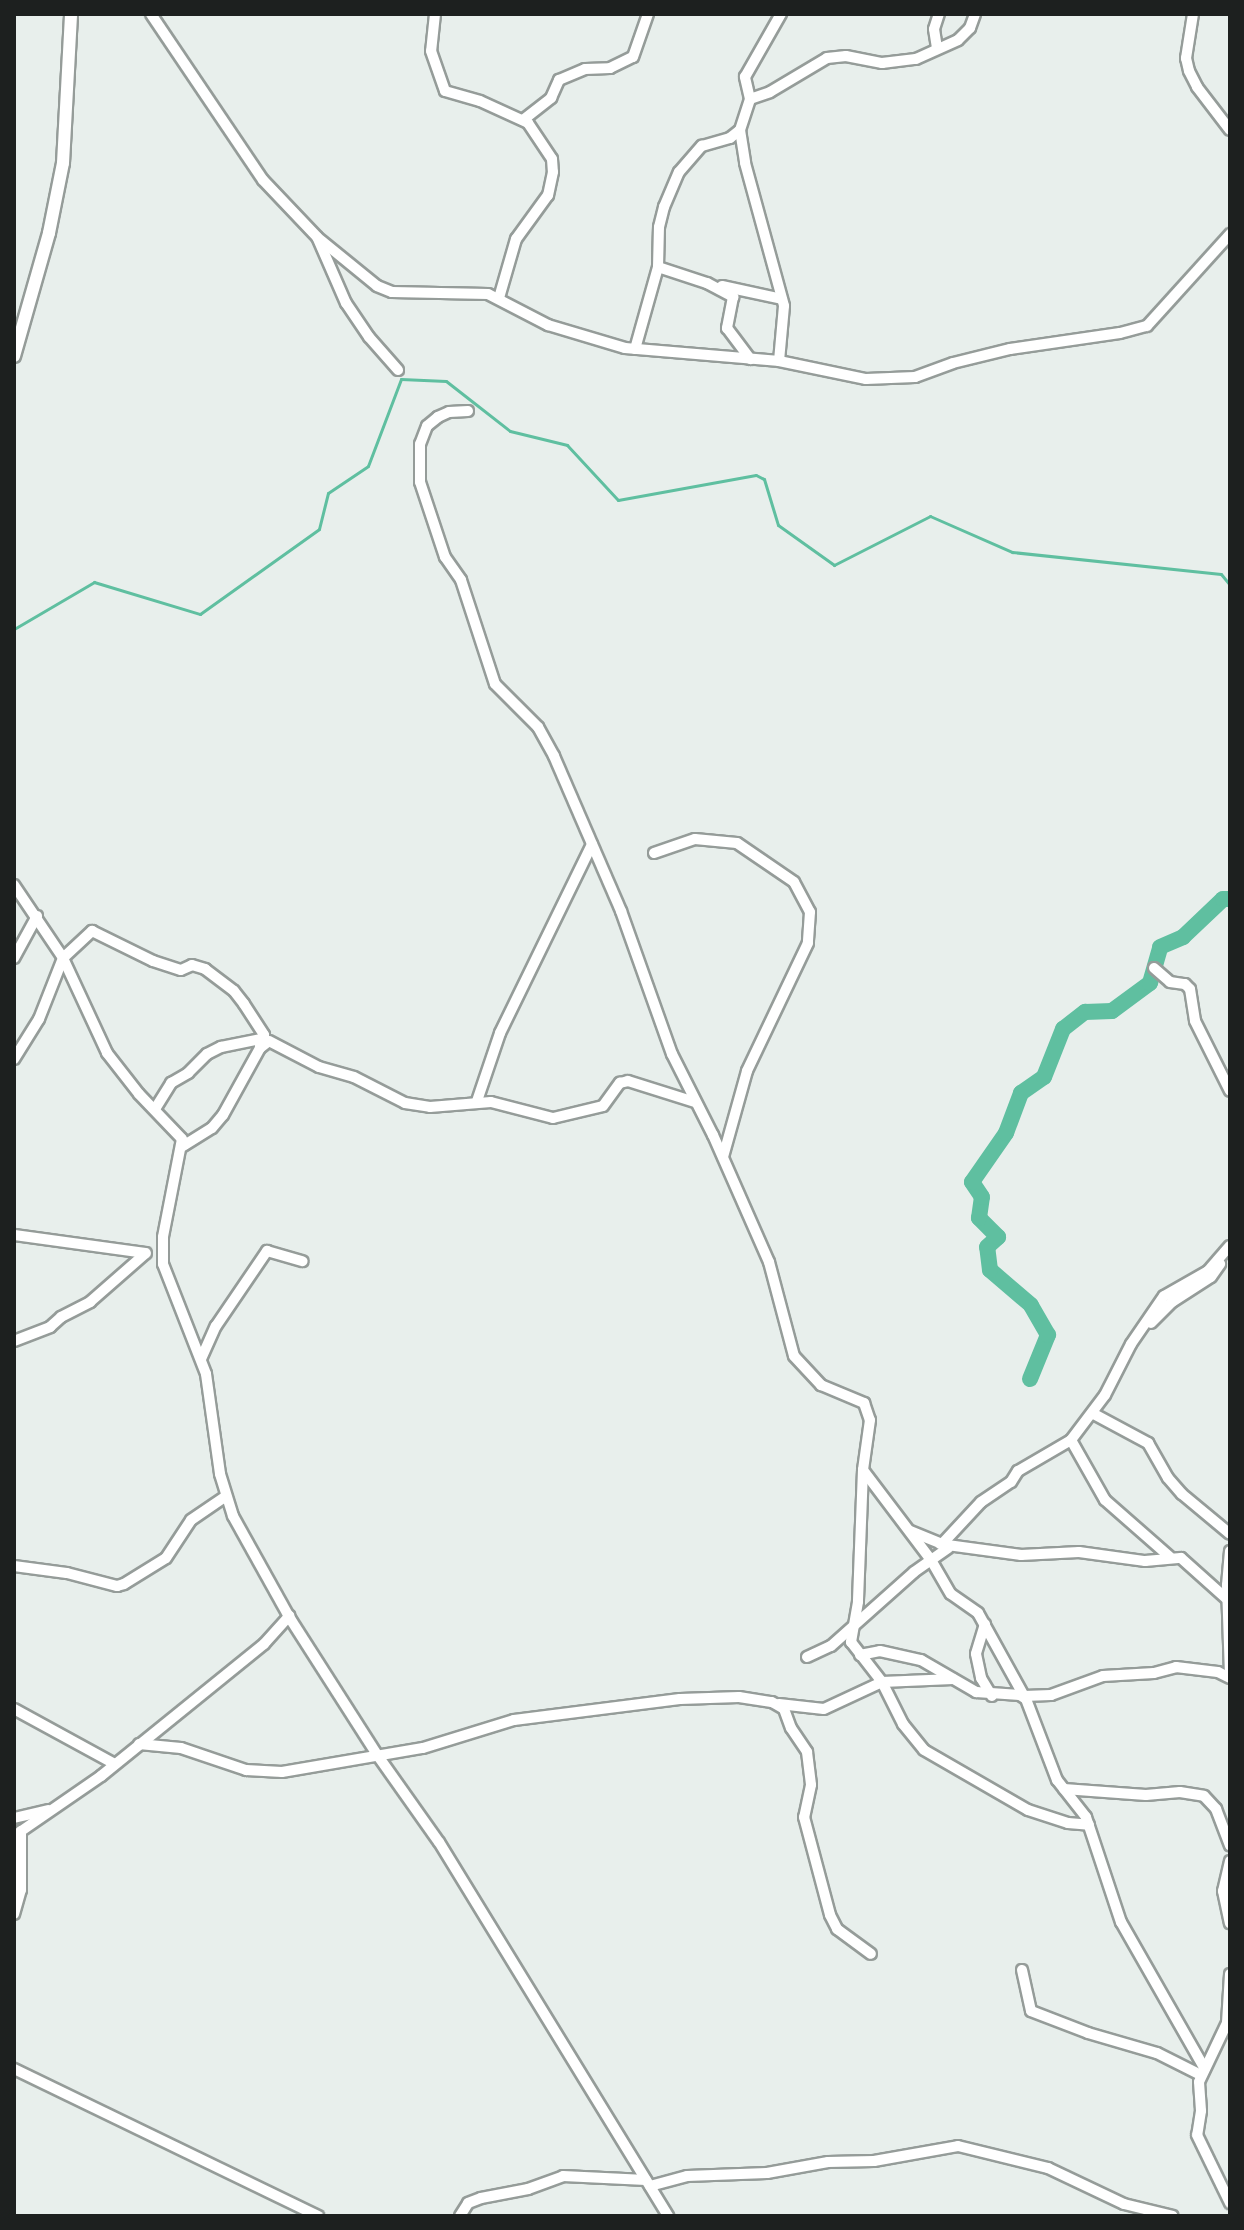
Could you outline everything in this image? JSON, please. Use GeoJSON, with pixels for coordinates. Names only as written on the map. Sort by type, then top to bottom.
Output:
{"type":"FeatureCollection","features":[{"type":"Feature","properties":{"kind":"street"},"geometry":{"type":"LineString","coordinates":[[14,356],[49,233],[63,163],[71,14]]}},
{"type":"Feature","properties":{"kind":"street"},"geometry":{"type":"LineString","coordinates":[[151,14],[263,180],[317,237],[384,290],[466,292],[499,298],[548,325],[595,341],[635,349],[779,361],[888,381],[915,377],[953,363],[1010,349],[1147,326],[1230,234]]}},
{"type":"Feature","properties":{"kind":"street"},"geometry":{"type":"LineString","coordinates":[[435,14],[431,51],[445,91],[480,101],[523,120],[549,153],[553,172],[545,202],[516,239],[499,298]]}},
{"type":"Feature","properties":{"kind":"street"},"geometry":{"type":"LineString","coordinates":[[523,120],[551,98],[559,80],[585,69],[610,68],[633,57],[648,14]]}},
{"type":"Feature","properties":{"kind":"street"},"geometry":{"type":"LineString","coordinates":[[779,361],[782,299],[745,163],[740,130],[750,99],[745,77],[781,14]]}},
{"type":"Feature","properties":{"kind":"street"},"geometry":{"type":"LineString","coordinates":[[937,48],[934,29],[939,14]]}},
{"type":"Feature","properties":{"kind":"street"},"geometry":{"type":"LineString","coordinates":[[750,99],[770,92],[832,56],[892,63],[923,57],[964,36],[975,14]]}},
{"type":"Feature","properties":{"kind":"street"},"geometry":{"type":"LineString","coordinates":[[1193,14],[1186,58],[1189,71],[1197,87],[1230,130]]}},
{"type":"Feature","properties":{"kind":"street"},"geometry":{"type":"LineString","coordinates":[[635,349],[658,267],[661,217],[679,172],[702,146],[730,138],[740,130]]}},
{"type":"Feature","properties":{"kind":"street"},"geometry":{"type":"LineString","coordinates":[[317,237],[346,303],[369,337],[398,370]]}},
{"type":"Feature","properties":{"kind":"street"},"geometry":{"type":"LineString","coordinates":[[658,267],[707,283],[782,299]]}},
{"type":"Feature","properties":{"kind":"street"},"geometry":{"type":"LineString","coordinates":[[707,283],[733,297],[727,328],[750,359]]}},
{"type":"Feature","properties":{"kind":"street"},"geometry":{"type":"LineString","coordinates":[[468,411],[449,412],[427,426],[420,444],[420,482],[445,557],[461,580],[495,684],[528,716],[545,739],[592,844],[621,911],[672,1054],[769,1262],[794,1356],[821,1385],[860,1399],[868,1410],[858,1602],[851,1642],[882,1682],[903,1724],[924,1750],[1028,1810],[1068,1823],[1089,1825]]}},
{"type":"Feature","properties":{"kind":"street"},"geometry":{"type":"LineString","coordinates":[[654,853],[695,839],[737,843],[770,862],[794,882],[810,912],[808,943],[752,1060],[722,1159]]}},
{"type":"Feature","properties":{"kind":"street"},"geometry":{"type":"LineString","coordinates":[[477,1101],[500,1033],[592,844]]}},
{"type":"Feature","properties":{"kind":"street"},"geometry":{"type":"LineString","coordinates":[[14,885],[63,958],[107,1053],[179,1132],[183,1146],[162,1250],[163,1264],[201,1359],[226,1496],[233,1516],[289,1616],[378,1756],[447,1855],[668,2216]]}},
{"type":"Feature","properties":{"kind":"street"},"geometry":{"type":"LineString","coordinates":[[14,958],[37,916]]}},
{"type":"Feature","properties":{"kind":"street"},"geometry":{"type":"LineString","coordinates":[[14,1059],[39,1019],[63,958],[92,931],[153,961],[181,970],[196,966],[234,991],[264,1035],[223,1115],[212,1128],[183,1146]]}},
{"type":"Feature","properties":{"kind":"street"},"geometry":{"type":"LineString","coordinates":[[1154,968],[1170,982],[1188,984],[1195,1021],[1230,1091]]}},
{"type":"Feature","properties":{"kind":"street"},"geometry":{"type":"LineString","coordinates":[[155,1109],[171,1083],[188,1073],[207,1054],[221,1047],[271,1042],[319,1067],[354,1077],[405,1103],[430,1107],[477,1101],[502,1103],[553,1118],[603,1106],[620,1083],[628,1081],[695,1102]]}},
{"type":"Feature","properties":{"kind":"street"},"geometry":{"type":"LineString","coordinates":[[14,1235],[146,1253],[162,1250]]}},
{"type":"Feature","properties":{"kind":"street"},"geometry":{"type":"LineString","coordinates":[[807,1657],[831,1646],[930,1559],[981,1502],[1011,1482],[1018,1471],[1071,1440],[1092,1413],[1146,1325],[1157,1319],[1172,1302],[1211,1277],[1230,1246]]}},
{"type":"Feature","properties":{"kind":"street"},"geometry":{"type":"LineString","coordinates":[[201,1359],[224,1313],[267,1251],[303,1261]]}},
{"type":"Feature","properties":{"kind":"street"},"geometry":{"type":"LineString","coordinates":[[14,1341],[50,1327],[61,1317],[90,1302],[146,1253]]}},
{"type":"Feature","properties":{"kind":"street"},"geometry":{"type":"LineString","coordinates":[[1092,1413],[1148,1443],[1168,1478],[1182,1494],[1230,1534]]}},
{"type":"Feature","properties":{"kind":"street"},"geometry":{"type":"LineString","coordinates":[[1071,1440],[1105,1500],[1170,1557],[1191,1564],[1228,1600]]}},
{"type":"Feature","properties":{"kind":"street"},"geometry":{"type":"LineString","coordinates":[[863,1470],[930,1559],[951,1594],[971,1607],[985,1624],[1044,1739],[1057,1780],[1089,1825],[1117,1915],[1203,2072]]}},
{"type":"Feature","properties":{"kind":"street"},"geometry":{"type":"LineString","coordinates":[[14,1566],[54,1570],[117,1586],[124,1584],[166,1558],[191,1520],[226,1496]]}},
{"type":"Feature","properties":{"kind":"street"},"geometry":{"type":"LineString","coordinates":[[908,1530],[944,1546],[973,1546],[1021,1555],[1079,1552],[1145,1561],[1170,1557]]}},
{"type":"Feature","properties":{"kind":"street"},"geometry":{"type":"LineString","coordinates":[[860,1655],[880,1651],[921,1660],[976,1692],[992,1696],[1051,1695],[1103,1676],[1154,1673],[1176,1667],[1230,1676],[1230,1551]]}},
{"type":"Feature","properties":{"kind":"street"},"geometry":{"type":"LineString","coordinates":[[14,1914],[21,1890],[18,1834],[115,1764],[264,1644],[289,1616]]}},
{"type":"Feature","properties":{"kind":"street"},"geometry":{"type":"LineString","coordinates":[[985,1624],[976,1654],[981,1678],[992,1696]]}},
{"type":"Feature","properties":{"kind":"street"},"geometry":{"type":"LineString","coordinates":[[139,1744],[181,1748],[263,1773],[423,1748],[514,1720],[647,1702],[739,1697],[824,1709],[882,1682],[953,1679]]}},
{"type":"Feature","properties":{"kind":"street"},"geometry":{"type":"LineString","coordinates":[[779,1704],[807,1752],[811,1785],[804,1817],[830,1915],[837,1929],[871,1954]]}},
{"type":"Feature","properties":{"kind":"street"},"geometry":{"type":"LineString","coordinates":[[14,1709],[115,1764]]}},
{"type":"Feature","properties":{"kind":"street"},"geometry":{"type":"LineString","coordinates":[[1064,1789],[1204,1796],[1216,1809],[1230,1845]]}},
{"type":"Feature","properties":{"kind":"street"},"geometry":{"type":"LineString","coordinates":[[14,1818],[54,1809]]}},
{"type":"Feature","properties":{"kind":"street"},"geometry":{"type":"LineString","coordinates":[[1230,1861],[1223,1891],[1230,1923]]}},
{"type":"Feature","properties":{"kind":"street"},"geometry":{"type":"LineString","coordinates":[[1022,1970],[1031,2011],[1088,2033],[1157,2053],[1203,2072]]}},
{"type":"Feature","properties":{"kind":"street"},"geometry":{"type":"LineString","coordinates":[[1230,1974],[1227,2023],[1221,2042],[1203,2072],[1197,2135],[1230,2203]]}},
{"type":"Feature","properties":{"kind":"street"},"geometry":{"type":"LineString","coordinates":[[14,2069],[318,2216]]}},
{"type":"Feature","properties":{"kind":"street"},"geometry":{"type":"LineString","coordinates":[[460,2216],[468,2203],[528,2189],[563,2176],[648,2183],[687,2176],[741,2175],[828,2162],[874,2161],[958,2146],[1048,2168],[1124,2204],[1173,2216]]}},
{"type":"Feature","properties":{"kind":"waterway"},"geometry":{"type":"LineString","coordinates":[[14,629],[94,582],[200,614],[319,529],[328,493],[368,466],[401,379],[446,381],[510,431],[567,445],[618,500],[756,475],[764,479],[778,525],[834,565],[930,516],[1012,552],[1221,574],[1230,585]]}},
{"type":"Feature","properties":{"kind":"waterway"},"geometry":{"type":"LineString","coordinates":[[1230,611],[1230,617]]}},
{"type":"Feature","properties":{"kind":"waterway"},"geometry":{"type":"LineString","coordinates":[[1030,1379],[1048,1335],[1031,1305],[990,1270],[987,1247],[998,1237],[979,1218],[982,1197],[972,1182],[1006,1133],[1021,1093],[1044,1077],[1063,1029],[1085,1012],[1112,1011],[1150,983],[1160,947],[1183,937],[1223,899],[1230,899]]}}]}
